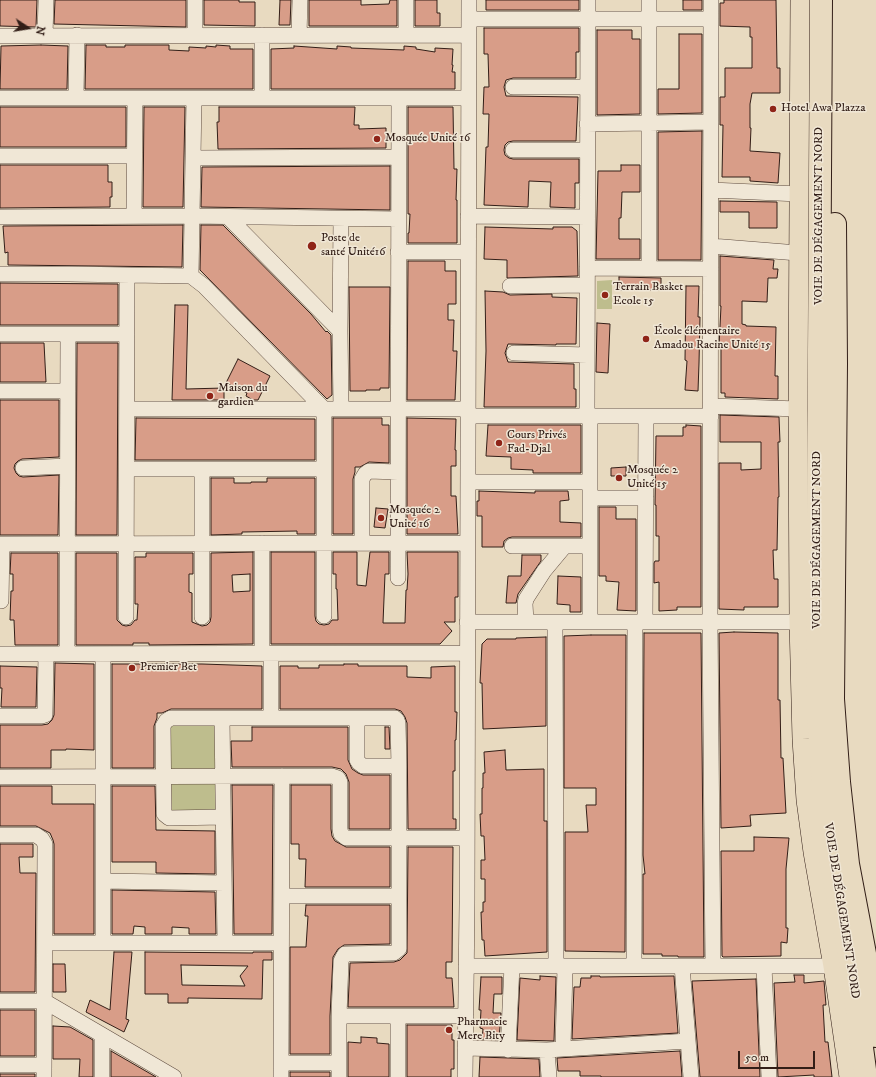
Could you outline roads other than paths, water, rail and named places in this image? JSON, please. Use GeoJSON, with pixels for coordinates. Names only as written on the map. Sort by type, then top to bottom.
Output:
{"type":"FeatureCollection","features":[{"type":"Feature","properties":{"kind":"highway","name":"VOIE DE DÉGAGEMENT NORD"},"geometry":{"type":"LineString","coordinates":[[821,0],[817,700],[823,785],[831,865],[850,960],[866,1077]]}},
{"type":"Feature","properties":{"kind":"highway","name":"VOIE DE DÉGAGEMENT NORD"},"geometry":{"type":"LineString","coordinates":[[834,0],[836,364],[833,699],[839,782],[848,864],[866,959],[876,1036]]}},
{"type":"Feature","properties":{"kind":"main road"},"geometry":{"type":"LineString","coordinates":[[800,0],[798,409],[799,622],[802,739],[806,800],[833,966],[849,1077]]}},
{"type":"Feature","properties":{"kind":"street"},"geometry":{"type":"LineString","coordinates":[[45,36],[46,0]]}},
{"type":"Feature","properties":{"kind":"street"},"geometry":{"type":"LineString","coordinates":[[195,0],[195,35]]}},
{"type":"Feature","properties":{"kind":"street"},"geometry":{"type":"LineString","coordinates":[[300,0],[300,35]]}},
{"type":"Feature","properties":{"kind":"street"},"geometry":{"type":"LineString","coordinates":[[406,0],[406,35]]}},
{"type":"Feature","properties":{"kind":"street"},"geometry":{"type":"LineString","coordinates":[[465,1077],[469,0]]}},
{"type":"Feature","properties":{"kind":"street"},"geometry":{"type":"LineString","coordinates":[[588,0],[587,355],[590,482],[590,622]]}},
{"type":"Feature","properties":{"kind":"street"},"geometry":{"type":"LineString","coordinates":[[648,268],[649,0]]}},
{"type":"Feature","properties":{"kind":"street"},"geometry":{"type":"LineString","coordinates":[[712,0],[710,622],[713,966]]}},
{"type":"Feature","properties":{"kind":"street"},"geometry":{"type":"LineString","coordinates":[[469,19],[711,19]]}},
{"type":"Feature","properties":{"kind":"street"},"geometry":{"type":"LineString","coordinates":[[76,98],[77,35]]}},
{"type":"Feature","properties":{"kind":"street"},"geometry":{"type":"LineString","coordinates":[[0,36],[469,36]]}},
{"type":"Feature","properties":{"kind":"street"},"geometry":{"type":"LineString","coordinates":[[262,36],[262,98]]}},
{"type":"Feature","properties":{"kind":"street"},"geometry":{"type":"LineString","coordinates":[[513,87],[587,87]]}},
{"type":"Feature","properties":{"kind":"street"},"geometry":{"type":"LineString","coordinates":[[0,98],[468,98]]}},
{"type":"Feature","properties":{"kind":"street"},"geometry":{"type":"LineString","coordinates":[[134,216],[135,98]]}},
{"type":"Feature","properties":{"kind":"street"},"geometry":{"type":"LineString","coordinates":[[192,276],[194,98]]}},
{"type":"Feature","properties":{"kind":"street"},"geometry":{"type":"LineString","coordinates":[[398,578],[399,98]]}},
{"type":"Feature","properties":{"kind":"street"},"geometry":{"type":"LineString","coordinates":[[587,124],[711,122]]}},
{"type":"Feature","properties":{"kind":"street"},"geometry":{"type":"LineString","coordinates":[[513,150],[587,150]]}},
{"type":"Feature","properties":{"kind":"street"},"geometry":{"type":"LineString","coordinates":[[0,156],[134,156]]}},
{"type":"Feature","properties":{"kind":"street"},"geometry":{"type":"LineString","coordinates":[[194,158],[398,157]]}},
{"type":"Feature","properties":{"kind":"street"},"geometry":{"type":"LineString","coordinates":[[711,190],[799,194]]}},
{"type":"Feature","properties":{"kind":"street"},"geometry":{"type":"LineString","coordinates":[[0,217],[193,216],[398,219]]}},
{"type":"Feature","properties":{"kind":"street"},"geometry":{"type":"LineString","coordinates":[[468,216],[587,217]]}},
{"type":"Feature","properties":{"kind":"street"},"geometry":{"type":"LineString","coordinates":[[228,217],[340,331]]}},
{"type":"Feature","properties":{"kind":"street"},"geometry":{"type":"LineString","coordinates":[[341,219],[341,410]]}},
{"type":"Feature","properties":{"kind":"street"},"geometry":{"type":"LineString","coordinates":[[711,246],[798,253]]}},
{"type":"Feature","properties":{"kind":"street"},"geometry":{"type":"LineString","coordinates":[[398,252],[468,252]]}},
{"type":"Feature","properties":{"kind":"street"},"geometry":{"type":"LineString","coordinates":[[587,268],[711,269]]}},
{"type":"Feature","properties":{"kind":"street"},"geometry":{"type":"LineString","coordinates":[[0,274],[127,274],[192,276],[204,286],[324,409],[324,616]]}},
{"type":"Feature","properties":{"kind":"street"},"geometry":{"type":"LineString","coordinates":[[126,617],[127,274]]}},
{"type":"Feature","properties":{"kind":"street"},"geometry":{"type":"LineString","coordinates":[[510,286],[587,285]]}},
{"type":"Feature","properties":{"kind":"street"},"geometry":{"type":"LineString","coordinates":[[0,334],[127,334]]}},
{"type":"Feature","properties":{"kind":"street"},"geometry":{"type":"LineString","coordinates":[[67,654],[68,334]]}},
{"type":"Feature","properties":{"kind":"street"},"geometry":{"type":"LineString","coordinates":[[514,353],[587,355]]}},
{"type":"Feature","properties":{"kind":"street"},"geometry":{"type":"LineString","coordinates":[[0,391],[68,391]]}},
{"type":"Feature","properties":{"kind":"street"},"geometry":{"type":"LineString","coordinates":[[127,409],[398,409],[468,413],[646,416],[711,411],[798,409]]}},
{"type":"Feature","properties":{"kind":"street"},"geometry":{"type":"LineString","coordinates":[[634,966],[640,622],[646,498],[646,416]]}},
{"type":"Feature","properties":{"kind":"street"},"geometry":{"type":"LineString","coordinates":[[23,468],[67,466]]}},
{"type":"Feature","properties":{"kind":"street"},"geometry":{"type":"LineString","coordinates":[[126,469],[324,469]]}},
{"type":"Feature","properties":{"kind":"street"},"geometry":{"type":"LineString","coordinates":[[202,469],[202,617]]}},
{"type":"Feature","properties":{"kind":"street"},"geometry":{"type":"LineString","coordinates":[[362,543],[362,478],[369,471],[398,472]]}},
{"type":"Feature","properties":{"kind":"street"},"geometry":{"type":"LineString","coordinates":[[468,482],[590,482]]}},
{"type":"Feature","properties":{"kind":"street"},"geometry":{"type":"LineString","coordinates":[[590,498],[646,498]]}},
{"type":"Feature","properties":{"kind":"street"},"geometry":{"type":"LineString","coordinates":[[262,543],[266,654],[271,718]]}},
{"type":"Feature","properties":{"kind":"street"},"geometry":{"type":"LineString","coordinates":[[1,601],[1,544],[468,543]]}},
{"type":"Feature","properties":{"kind":"street"},"geometry":{"type":"LineString","coordinates":[[512,546],[590,546]]}},
{"type":"Feature","properties":{"kind":"street"},"geometry":{"type":"LineString","coordinates":[[526,622],[526,599],[544,571],[564,546]]}},
{"type":"Feature","properties":{"kind":"street"},"geometry":{"type":"LineString","coordinates":[[467,622],[799,622]]}},
{"type":"Feature","properties":{"kind":"street"},"geometry":{"type":"LineString","coordinates":[[555,622],[563,1049]]}},
{"type":"Feature","properties":{"kind":"street"},"geometry":{"type":"LineString","coordinates":[[0,654],[467,653]]}},
{"type":"Feature","properties":{"kind":"street"},"geometry":{"type":"LineString","coordinates":[[0,716],[45,715],[46,654]]}},
{"type":"Feature","properties":{"kind":"street"},"geometry":{"type":"LineString","coordinates":[[103,654],[103,943]]}},
{"type":"Feature","properties":{"kind":"street"},"geometry":{"type":"LineString","coordinates":[[223,817],[169,818],[164,814],[163,726],[166,721],[171,718],[395,718],[397,720],[399,766],[399,949],[394,953],[345,954],[341,962],[339,1070],[281,1070],[282,776]]}},
{"type":"Feature","properties":{"kind":"street"},"geometry":{"type":"LineString","coordinates":[[222,718],[225,943]]}},
{"type":"Feature","properties":{"kind":"street"},"geometry":{"type":"LineString","coordinates":[[357,718],[359,763],[363,766],[399,766]]}},
{"type":"Feature","properties":{"kind":"street"},"geometry":{"type":"LineString","coordinates":[[0,777],[332,776],[338,778],[340,782],[340,829],[341,834],[346,838],[467,838]]}},
{"type":"Feature","properties":{"kind":"street"},"geometry":{"type":"LineString","coordinates":[[0,835],[36,835],[42,839],[45,844],[44,1071],[0,1065]]}},
{"type":"Feature","properties":{"kind":"street"},"geometry":{"type":"LineString","coordinates":[[103,881],[224,883]]}},
{"type":"Feature","properties":{"kind":"street"},"geometry":{"type":"LineString","coordinates":[[282,896],[399,896]]}},
{"type":"Feature","properties":{"kind":"street"},"geometry":{"type":"LineString","coordinates":[[45,943],[281,943]]}},
{"type":"Feature","properties":{"kind":"street"},"geometry":{"type":"LineString","coordinates":[[466,966],[833,966]]}},
{"type":"Feature","properties":{"kind":"street"},"geometry":{"type":"LineString","coordinates":[[508,1050],[512,966]]}},
{"type":"Feature","properties":{"kind":"street"},"geometry":{"type":"LineString","coordinates":[[682,966],[691,1077]]}},
{"type":"Feature","properties":{"kind":"street"},"geometry":{"type":"LineString","coordinates":[[764,966],[769,1077]]}},
{"type":"Feature","properties":{"kind":"street"},"geometry":{"type":"LineString","coordinates":[[0,1002],[44,1001],[174,1077]]}},
{"type":"Feature","properties":{"kind":"street"},"geometry":{"type":"LineString","coordinates":[[339,1016],[466,1016]]}},
{"type":"Feature","properties":{"kind":"street"},"geometry":{"type":"LineString","coordinates":[[398,1016],[398,1077]]}},
{"type":"Feature","properties":{"kind":"street"},"geometry":{"type":"LineString","coordinates":[[102,1035],[102,1077]]}},
{"type":"Feature","properties":{"kind":"street"},"geometry":{"type":"LineString","coordinates":[[465,1048],[547,1050],[688,1041]]}},
{"type":"Feature","properties":{"kind":"street"},"geometry":{"type":"LineString","coordinates":[[547,1050],[548,1077]]}},
{"type":"Feature","properties":{"kind":"place","name":"Hotel Awa Plazza"},"geometry":{"type":"Point","coordinates":[773,109]}},
{"type":"Feature","properties":{"kind":"place","name":"Mosquée Unité 16"},"geometry":{"type":"Point","coordinates":[377,139]}},
{"type":"Feature","properties":{"kind":"place","name":"Poste de santé Unité16"},"geometry":{"type":"Point","coordinates":[312,246]}},
{"type":"Feature","properties":{"kind":"place","name":"Terrain Basket Ecole 15"},"geometry":{"type":"Point","coordinates":[605,295]}},
{"type":"Feature","properties":{"kind":"place","name":"École élémentaire Amadou Racine Unité 15"},"geometry":{"type":"Point","coordinates":[646,339]}},
{"type":"Feature","properties":{"kind":"place","name":"Maison du gardien"},"geometry":{"type":"Point","coordinates":[210,396]}},
{"type":"Feature","properties":{"kind":"place","name":"Cours Privés Fad-Djal"},"geometry":{"type":"Point","coordinates":[499,443]}},
{"type":"Feature","properties":{"kind":"place","name":"Mosquée 2 Unité 15"},"geometry":{"type":"Point","coordinates":[619,478]}},
{"type":"Feature","properties":{"kind":"place","name":"Mosquée 2 Unité 16"},"geometry":{"type":"Point","coordinates":[381,518]}},
{"type":"Feature","properties":{"kind":"place","name":"Premier Bet"},"geometry":{"type":"Point","coordinates":[132,668]}},
{"type":"Feature","properties":{"kind":"place","name":"Pharmacie Mere Bity"},"geometry":{"type":"Point","coordinates":[449,1030]}}]}
